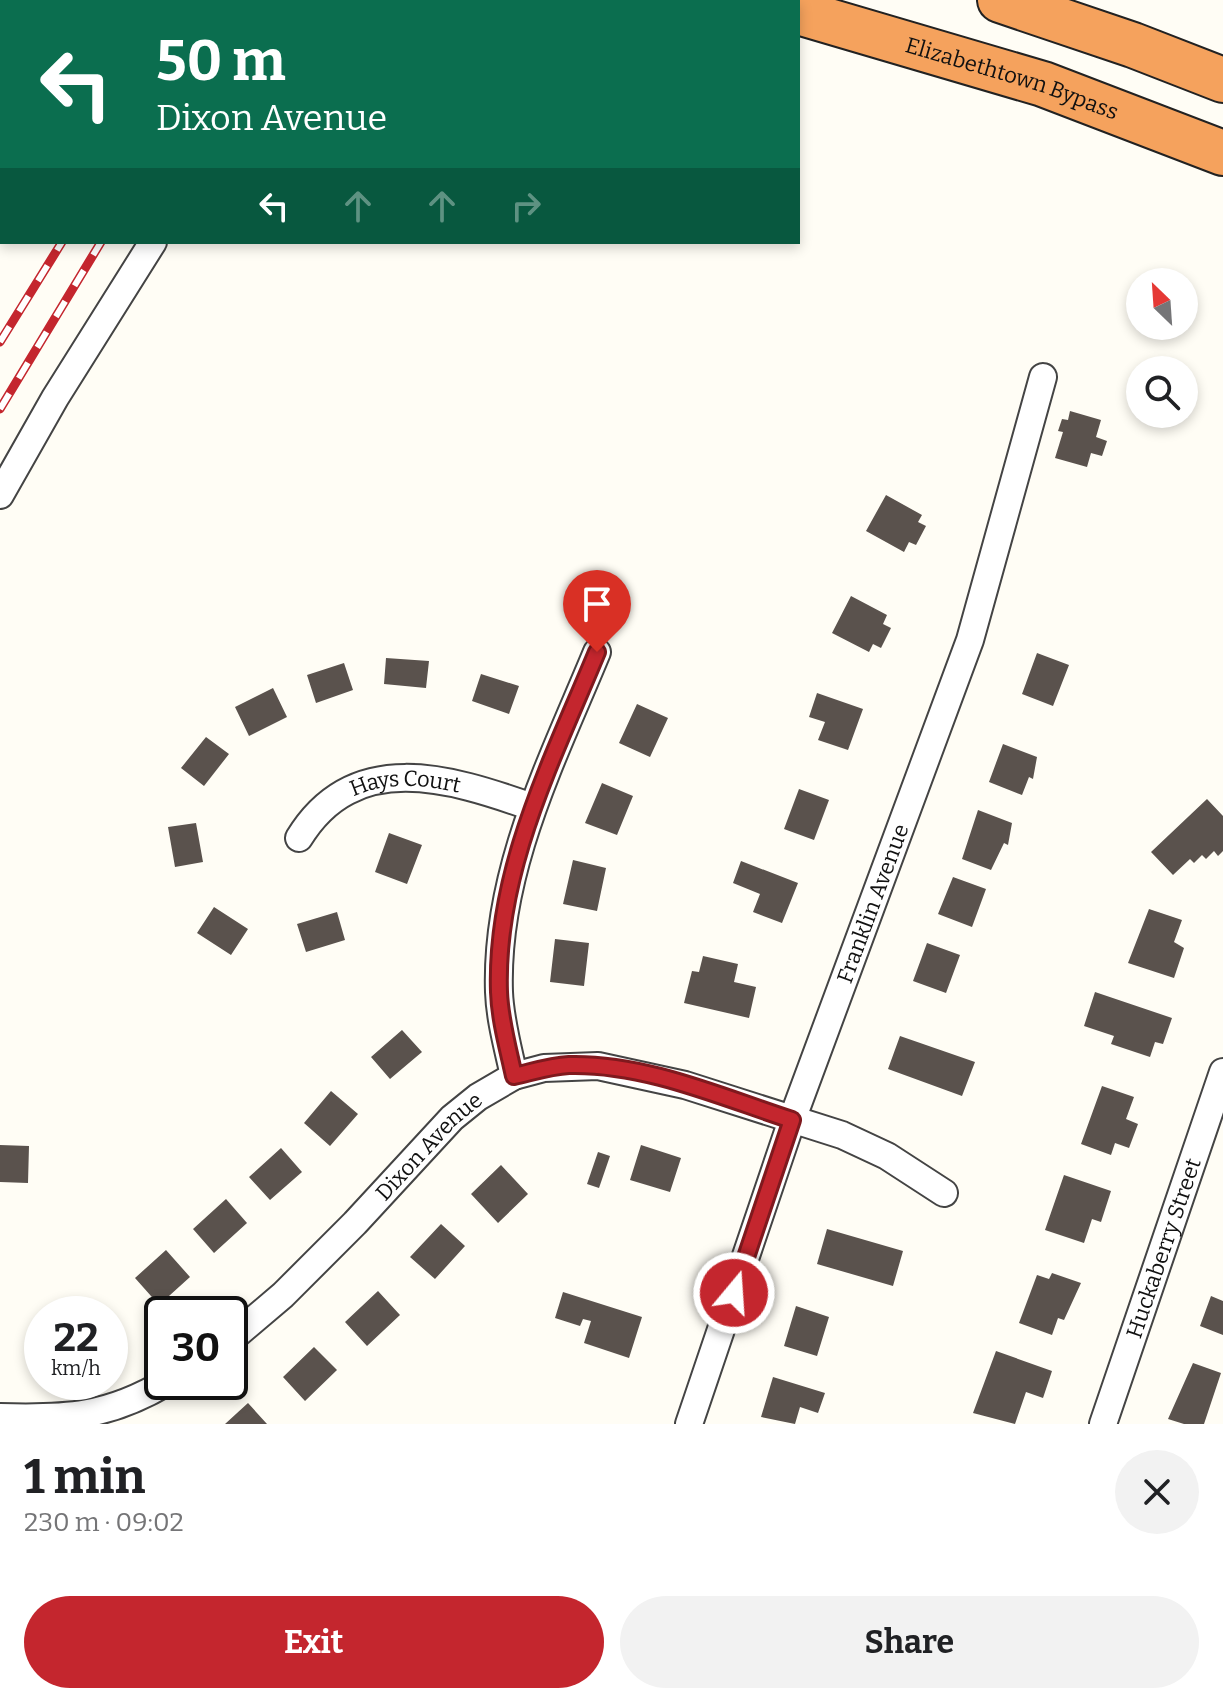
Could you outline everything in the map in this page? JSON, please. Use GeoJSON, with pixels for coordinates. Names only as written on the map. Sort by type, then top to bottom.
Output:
{"type":"FeatureCollection","features":[{"type":"Feature","properties":{"kind":"highway"},"geometry":{"type":"LineString","coordinates":[[1000,0],[1133,45],[1223,80]]}},
{"type":"Feature","properties":{"kind":"highway","name":"Elizabethtown Bypass"},"geometry":{"type":"LineString","coordinates":[[800,13],[1043,84],[1223,153]]}},
{"type":"Feature","properties":{"kind":"street"},"geometry":{"type":"LineString","coordinates":[[0,493],[55,398],[152,244]]}},
{"type":"Feature","properties":{"kind":"street","name":"Franklin Avenue"},"geometry":{"type":"LineString","coordinates":[[689,1424],[792,1120],[970,640],[1043,377]]}},
{"type":"Feature","properties":{"kind":"street"},"geometry":{"type":"LineString","coordinates":[[514,1076],[502,1016],[500,949],[520,843],[597,652]]}},
{"type":"Feature","properties":{"kind":"street","name":"Hays Court"},"geometry":{"type":"LineString","coordinates":[[299,838],[314,813],[330,800],[369,781],[392,777],[443,781],[532,807]]}},
{"type":"Feature","properties":{"kind":"street","name":"Dixon Avenue"},"geometry":{"type":"LineString","coordinates":[[248,1324],[324,1254],[452,1118],[478,1097],[514,1076],[568,1065],[628,1071],[685,1085],[842,1135],[887,1156],[944,1193]]}},
{"type":"Feature","properties":{"kind":"street","name":"Huckaberry Street"},"geometry":{"type":"LineString","coordinates":[[1103,1424],[1223,1072]]}},
{"type":"Feature","properties":{"kind":"street"},"geometry":{"type":"LineString","coordinates":[[0,1417],[71,1418],[99,1414],[144,1393]]}},
{"type":"Feature","properties":{"kind":"building"},"geometry":{"type":"Polygon","coordinates":[[[1070,411],[1101,420],[1096,437],[1107,441],[1102,456],[1091,453],[1087,467],[1055,458],[1063,432],[1058,431],[1062,419],[1068,420],[1070,411]]]}},
{"type":"Feature","properties":{"kind":"building"},"geometry":{"type":"Polygon","coordinates":[[[886,495],[922,515],[918,522],[926,526],[916,545],[909,542],[904,552],[866,531],[886,495]]]}},
{"type":"Feature","properties":{"kind":"building"},"geometry":{"type":"Polygon","coordinates":[[[851,596],[887,615],[883,624],[891,628],[881,648],[873,644],[869,652],[832,633],[851,596]]]}},
{"type":"Feature","properties":{"kind":"building"},"geometry":{"type":"Polygon","coordinates":[[[1037,653],[1069,665],[1053,706],[1022,694],[1037,653]]]}},
{"type":"Feature","properties":{"kind":"building"},"geometry":{"type":"Polygon","coordinates":[[[386,658],[429,661],[426,688],[384,684],[386,658]]]}},
{"type":"Feature","properties":{"kind":"building"},"geometry":{"type":"Polygon","coordinates":[[[344,663],[353,690],[316,703],[307,675],[344,663]]]}},
{"type":"Feature","properties":{"kind":"building"},"geometry":{"type":"Polygon","coordinates":[[[481,674],[519,686],[509,714],[472,701],[481,674]]]}},
{"type":"Feature","properties":{"kind":"building"},"geometry":{"type":"Polygon","coordinates":[[[273,688],[287,717],[249,736],[235,707],[273,688]]]}},
{"type":"Feature","properties":{"kind":"building"},"geometry":{"type":"Polygon","coordinates":[[[817,693],[863,709],[848,750],[818,740],[825,722],[809,717],[817,693]]]}},
{"type":"Feature","properties":{"kind":"building"},"geometry":{"type":"Polygon","coordinates":[[[637,704],[668,718],[650,757],[619,743],[637,704]]]}},
{"type":"Feature","properties":{"kind":"building"},"geometry":{"type":"Polygon","coordinates":[[[206,737],[229,754],[204,786],[181,768],[206,737]]]}},
{"type":"Feature","properties":{"kind":"building"},"geometry":{"type":"Polygon","coordinates":[[[1003,744],[1037,757],[1033,779],[1029,777],[1022,795],[989,782],[1003,744]]]}},
{"type":"Feature","properties":{"kind":"building"},"geometry":{"type":"Polygon","coordinates":[[[602,783],[633,796],[617,835],[585,823],[602,783]]]}},
{"type":"Feature","properties":{"kind":"building"},"geometry":{"type":"Polygon","coordinates":[[[799,789],[829,800],[814,840],[784,829],[799,789]]]}},
{"type":"Feature","properties":{"kind":"building"},"geometry":{"type":"Polygon","coordinates":[[[1207,799],[1223,816],[1223,851],[1218,856],[1214,851],[1206,859],[1202,855],[1194,863],[1190,859],[1173,875],[1151,852],[1207,799]]]}},
{"type":"Feature","properties":{"kind":"building"},"geometry":{"type":"Polygon","coordinates":[[[978,810],[1012,823],[1008,845],[1004,843],[991,870],[962,859],[978,810]]]}},
{"type":"Feature","properties":{"kind":"building"},"geometry":{"type":"Polygon","coordinates":[[[196,823],[203,862],[175,867],[168,827],[196,823]]]}},
{"type":"Feature","properties":{"kind":"building"},"geometry":{"type":"Polygon","coordinates":[[[389,833],[422,845],[407,884],[375,872],[389,833]]]}},
{"type":"Feature","properties":{"kind":"building"},"geometry":{"type":"Polygon","coordinates":[[[573,860],[606,868],[597,911],[563,904],[573,860]]]}},
{"type":"Feature","properties":{"kind":"building"},"geometry":{"type":"Polygon","coordinates":[[[741,861],[798,883],[782,923],[753,912],[760,894],[733,883],[741,861]]]}},
{"type":"Feature","properties":{"kind":"building"},"geometry":{"type":"Polygon","coordinates":[[[953,877],[986,889],[972,927],[938,914],[953,877]]]}},
{"type":"Feature","properties":{"kind":"building"},"geometry":{"type":"Polygon","coordinates":[[[214,907],[248,929],[231,955],[197,933],[214,907]]]}},
{"type":"Feature","properties":{"kind":"building"},"geometry":{"type":"Polygon","coordinates":[[[1149,909],[1182,920],[1174,942],[1184,948],[1174,978],[1128,963],[1149,909]]]}},
{"type":"Feature","properties":{"kind":"building"},"geometry":{"type":"Polygon","coordinates":[[[337,912],[345,940],[306,952],[297,924],[337,912]]]}},
{"type":"Feature","properties":{"kind":"building"},"geometry":{"type":"Polygon","coordinates":[[[555,939],[589,943],[584,986],[550,982],[555,939]]]}},
{"type":"Feature","properties":{"kind":"building"},"geometry":{"type":"Polygon","coordinates":[[[927,943],[960,955],[946,993],[913,981],[927,943]]]}},
{"type":"Feature","properties":{"kind":"building"},"geometry":{"type":"Polygon","coordinates":[[[703,956],[738,964],[734,982],[756,987],[749,1018],[684,1003],[692,971],[699,972],[703,956]]]}},
{"type":"Feature","properties":{"kind":"building"},"geometry":{"type":"Polygon","coordinates":[[[1095,992],[1172,1018],[1163,1044],[1155,1042],[1150,1057],[1111,1044],[1114,1036],[1084,1026],[1095,992]]]}},
{"type":"Feature","properties":{"kind":"building"},"geometry":{"type":"Polygon","coordinates":[[[402,1030],[422,1052],[390,1079],[371,1057],[402,1030]]]}},
{"type":"Feature","properties":{"kind":"building"},"geometry":{"type":"Polygon","coordinates":[[[900,1036],[975,1062],[962,1096],[888,1069],[900,1036]]]}},
{"type":"Feature","properties":{"kind":"building"},"geometry":{"type":"Polygon","coordinates":[[[1102,1086],[1134,1097],[1126,1119],[1138,1124],[1129,1148],[1115,1143],[1111,1155],[1081,1144],[1102,1086]]]}},
{"type":"Feature","properties":{"kind":"building"},"geometry":{"type":"Polygon","coordinates":[[[331,1091],[358,1114],[330,1146],[304,1123],[331,1091]]]}},
{"type":"Feature","properties":{"kind":"building"},"geometry":{"type":"Polygon","coordinates":[[[0,1145],[29,1146],[28,1183],[0,1182],[0,1145]]]}},
{"type":"Feature","properties":{"kind":"building"},"geometry":{"type":"Polygon","coordinates":[[[641,1145],[681,1158],[670,1192],[630,1180],[641,1145]]]}},
{"type":"Feature","properties":{"kind":"building"},"geometry":{"type":"Polygon","coordinates":[[[281,1148],[302,1172],[270,1200],[249,1177],[281,1148]]]}},
{"type":"Feature","properties":{"kind":"building"},"geometry":{"type":"Polygon","coordinates":[[[598,1152],[610,1156],[599,1188],[587,1184],[598,1152]]]}},
{"type":"Feature","properties":{"kind":"building"},"geometry":{"type":"Polygon","coordinates":[[[501,1165],[528,1194],[498,1223],[471,1194],[501,1165]]]}},
{"type":"Feature","properties":{"kind":"building"},"geometry":{"type":"Polygon","coordinates":[[[1064,1175],[1111,1191],[1101,1222],[1092,1219],[1084,1243],[1045,1230],[1064,1175]]]}},
{"type":"Feature","properties":{"kind":"building"},"geometry":{"type":"Polygon","coordinates":[[[226,1199],[247,1223],[214,1253],[193,1229],[226,1199]]]}},
{"type":"Feature","properties":{"kind":"building"},"geometry":{"type":"Polygon","coordinates":[[[441,1224],[465,1246],[435,1279],[410,1257],[441,1224]]]}},
{"type":"Feature","properties":{"kind":"building"},"geometry":{"type":"Polygon","coordinates":[[[827,1229],[903,1251],[893,1286],[817,1264],[827,1229]]]}},
{"type":"Feature","properties":{"kind":"building"},"geometry":{"type":"Polygon","coordinates":[[[166,1250],[190,1277],[169,1296],[151,1296],[135,1278],[166,1250]]]}},
{"type":"Feature","properties":{"kind":"building"},"geometry":{"type":"Polygon","coordinates":[[[1052,1273],[1081,1283],[1064,1320],[1058,1318],[1052,1335],[1019,1323],[1037,1275],[1049,1279],[1052,1273]]]}},
{"type":"Feature","properties":{"kind":"building"},"geometry":{"type":"Polygon","coordinates":[[[378,1291],[400,1315],[367,1346],[345,1322],[378,1291]]]}},
{"type":"Feature","properties":{"kind":"building"},"geometry":{"type":"Polygon","coordinates":[[[563,1292],[642,1317],[629,1358],[584,1343],[591,1321],[583,1319],[580,1326],[555,1318],[563,1292]]]}},
{"type":"Feature","properties":{"kind":"building"},"geometry":{"type":"Polygon","coordinates":[[[1211,1296],[1223,1301],[1223,1335],[1200,1326],[1211,1296]]]}},
{"type":"Feature","properties":{"kind":"building"},"geometry":{"type":"Polygon","coordinates":[[[796,1306],[829,1317],[817,1356],[784,1346],[796,1306]]]}},
{"type":"Feature","properties":{"kind":"building"},"geometry":{"type":"Polygon","coordinates":[[[314,1347],[337,1370],[305,1401],[283,1377],[314,1347]]]}},
{"type":"Feature","properties":{"kind":"building"},"geometry":{"type":"Polygon","coordinates":[[[996,1351],[1052,1371],[1043,1398],[1026,1392],[1015,1424],[973,1413],[996,1351]]]}},
{"type":"Feature","properties":{"kind":"building"},"geometry":{"type":"Polygon","coordinates":[[[1193,1363],[1221,1373],[1204,1424],[1184,1424],[1168,1419],[1193,1363]]]}},
{"type":"Feature","properties":{"kind":"building"},"geometry":{"type":"Polygon","coordinates":[[[773,1377],[825,1393],[818,1413],[800,1407],[795,1424],[761,1417],[773,1377]]]}},
{"type":"Feature","properties":{"kind":"building"},"geometry":{"type":"Polygon","coordinates":[[[248,1403],[267,1424],[225,1424],[248,1403]]]}},
{"type":"Feature","properties":{"kind":"railway"},"geometry":{"type":"LineString","coordinates":[[0,342],[61,244]]}},
{"type":"Feature","properties":{"kind":"railway"},"geometry":{"type":"LineString","coordinates":[[0,409],[100,244]]}},
{"type":"Feature","properties":{"kind":"route"},"geometry":{"type":"LineString","coordinates":[[597,652],[520,843],[500,949],[499,992],[508,1052],[514,1076],[568,1065],[598,1066],[685,1085],[792,1120],[734,1293]]}}]}
